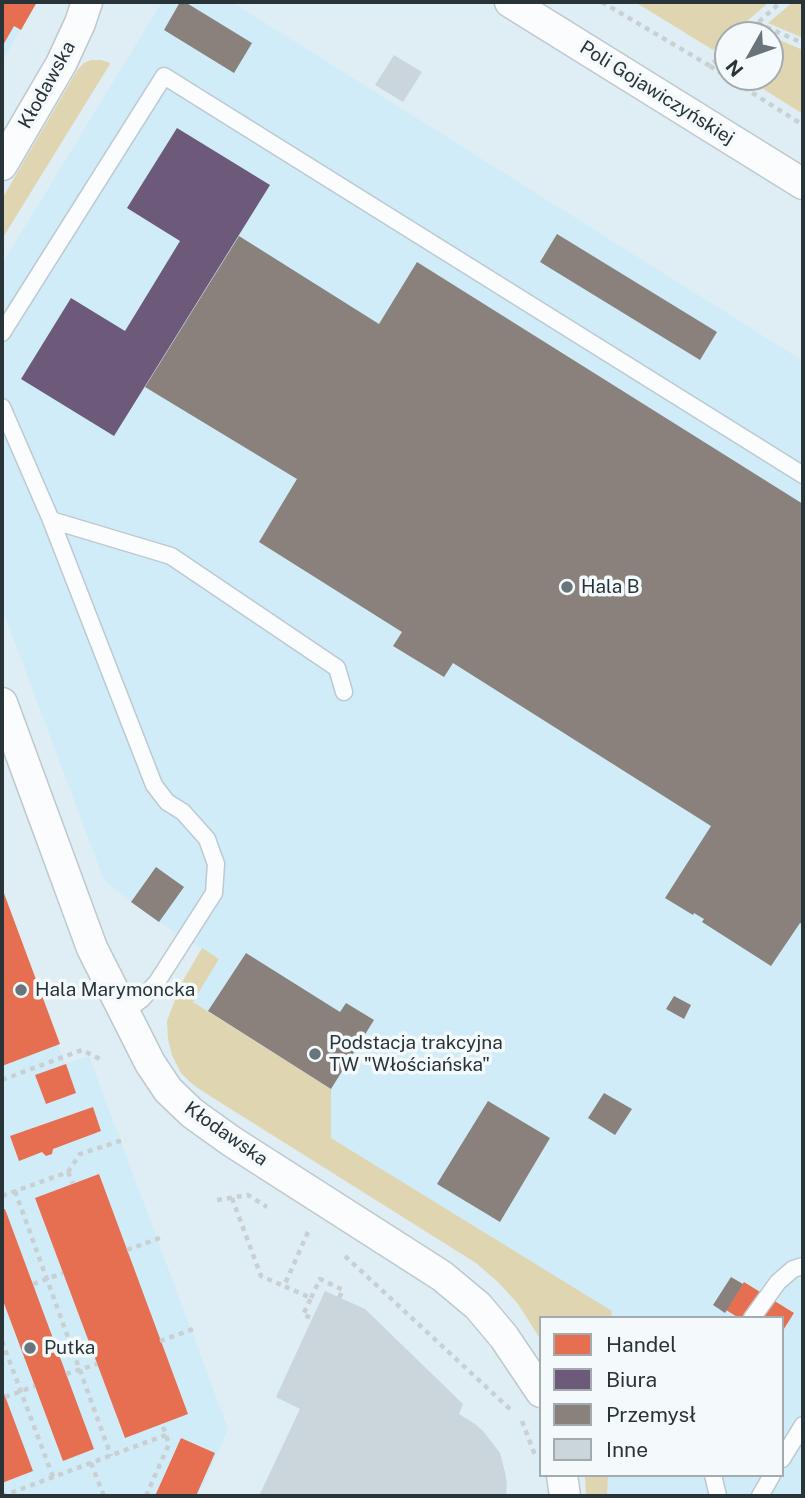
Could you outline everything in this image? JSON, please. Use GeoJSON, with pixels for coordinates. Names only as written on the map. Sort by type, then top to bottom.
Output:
{"type":"FeatureCollection","features":[{"type":"Feature","properties":{"kind":"street","name":"Kłodawska"},"geometry":{"type":"LineString","coordinates":[[2,165],[61,64],[87,2]]}},
{"type":"Feature","properties":{"kind":"street","name":"Poli Gojawiczyńskiej"},"geometry":{"type":"LineString","coordinates":[[510,2],[803,184]]}},
{"type":"Feature","properties":{"kind":"street","name":"Kłodawska"},"geometry":{"type":"LineString","coordinates":[[2,703],[92,948],[150,1063],[167,1090],[192,1113],[231,1141],[442,1276],[478,1306],[504,1337],[539,1389]]}},
{"type":"Feature","properties":{"kind":"street"},"geometry":{"type":"LineString","coordinates":[[562,1477],[565,1496]]}},
{"type":"Feature","properties":{"kind":"lane"},"geometry":{"type":"LineString","coordinates":[[2,332],[164,76],[803,475]]}},
{"type":"Feature","properties":{"kind":"lane"},"geometry":{"type":"LineString","coordinates":[[2,407],[51,520],[154,785],[167,802],[183,812],[207,839],[216,864],[214,893],[157,982],[142,999],[124,1012]]}},
{"type":"Feature","properties":{"kind":"lane"},"geometry":{"type":"LineString","coordinates":[[51,520],[171,556],[337,668],[344,692]]}},
{"type":"Feature","properties":{"kind":"lane"},"geometry":{"type":"LineString","coordinates":[[753,1316],[778,1282],[793,1269],[803,1266]]}},
{"type":"Feature","properties":{"kind":"lane"},"geometry":{"type":"LineString","coordinates":[[784,1456],[803,1425]]}},
{"type":"Feature","properties":{"kind":"lane"},"geometry":{"type":"LineString","coordinates":[[713,1477],[718,1496]]}},
{"type":"Feature","properties":{"kind":"lane"},"geometry":{"type":"LineString","coordinates":[[760,1496],[771,1477]]}},
{"type":"Feature","properties":{"kind":"path"},"geometry":{"type":"LineString","coordinates":[[602,2],[803,125]]}},
{"type":"Feature","properties":{"kind":"path"},"geometry":{"type":"LineString","coordinates":[[759,21],[781,2]]}},
{"type":"Feature","properties":{"kind":"path"},"geometry":{"type":"LineString","coordinates":[[784,35],[803,43]]}},
{"type":"Feature","properties":{"kind":"path"},"geometry":{"type":"LineString","coordinates":[[710,66],[714,62]]}},
{"type":"Feature","properties":{"kind":"path"},"geometry":{"type":"LineString","coordinates":[[2,1080],[82,1050],[102,1060]]}},
{"type":"Feature","properties":{"kind":"path"},"geometry":{"type":"LineString","coordinates":[[2,1196],[68,1171],[80,1154],[126,1139]]}},
{"type":"Feature","properties":{"kind":"path"},"geometry":{"type":"LineString","coordinates":[[68,1171],[73,1183]]}},
{"type":"Feature","properties":{"kind":"path"},"geometry":{"type":"LineString","coordinates":[[15,1191],[111,1456]]}},
{"type":"Feature","properties":{"kind":"path"},"geometry":{"type":"LineString","coordinates":[[217,1200],[248,1195],[268,1208]]}},
{"type":"Feature","properties":{"kind":"path"},"geometry":{"type":"LineString","coordinates":[[232,1198],[261,1276],[311,1298]]}},
{"type":"Feature","properties":{"kind":"path"},"geometry":{"type":"LineString","coordinates":[[298,1226],[318,1238]]}},
{"type":"Feature","properties":{"kind":"path"},"geometry":{"type":"LineString","coordinates":[[284,1286],[308,1232]]}},
{"type":"Feature","properties":{"kind":"path"},"geometry":{"type":"LineString","coordinates":[[127,1250],[162,1237]]}},
{"type":"Feature","properties":{"kind":"path"},"geometry":{"type":"LineString","coordinates":[[339,1250],[523,1422],[536,1460]]}},
{"type":"Feature","properties":{"kind":"path"},"geometry":{"type":"LineString","coordinates":[[33,1284],[63,1273]]}},
{"type":"Feature","properties":{"kind":"path"},"geometry":{"type":"LineString","coordinates":[[312,1318],[303,1315],[320,1279],[343,1290],[339,1298]]}},
{"type":"Feature","properties":{"kind":"path"},"geometry":{"type":"LineString","coordinates":[[160,1341],[196,1328]]}},
{"type":"Feature","properties":{"kind":"path"},"geometry":{"type":"LineString","coordinates":[[2,1341],[53,1477]]}},
{"type":"Feature","properties":{"kind":"path"},"geometry":{"type":"LineString","coordinates":[[66,1374],[97,1364]]}},
{"type":"Feature","properties":{"kind":"path"},"geometry":{"type":"LineString","coordinates":[[5,1396],[35,1386]]}},
{"type":"Feature","properties":{"kind":"path"},"geometry":{"type":"LineString","coordinates":[[146,1496],[169,1444],[162,1424]]}},
{"type":"Feature","properties":{"kind":"path"},"geometry":{"type":"LineString","coordinates":[[2,1496],[166,1435]]}},
{"type":"Feature","properties":{"kind":"path"},"geometry":{"type":"LineString","coordinates":[[91,1463],[104,1496]]}},
{"type":"Feature","properties":{"kind":"shaded area"},"geometry":{"type":"Polygon","coordinates":[[[2,2],[37,2],[2,62],[2,2]]]}},
{"type":"Feature","properties":{"kind":"shaded area"},"geometry":{"type":"Polygon","coordinates":[[[162,2],[232,2],[803,361],[803,1496],[607,1496],[608,1477],[784,1477],[784,1316],[611,1316],[611,1311],[331,1138],[331,1089],[193,1002],[219,959],[159,922],[104,880],[2,608],[2,264],[162,2]]]}},
{"type":"Feature","properties":{"kind":"shaded area"},"geometry":{"type":"Polygon","coordinates":[[[635,2],[769,2],[747,21],[714,21],[713,50],[635,2]]]}},
{"type":"Feature","properties":{"kind":"shaded area"},"geometry":{"type":"Polygon","coordinates":[[[793,2],[803,2],[803,38],[784,30],[784,21],[770,21],[793,2]]]}},
{"type":"Feature","properties":{"kind":"shaded area"},"geometry":{"type":"Polygon","coordinates":[[[784,42],[803,50],[803,114],[766,91],[784,91],[784,42]]]}},
{"type":"Feature","properties":{"kind":"shaded area"},"geometry":{"type":"Polygon","coordinates":[[[91,60],[110,64],[2,239],[2,199],[78,69],[91,60]]]}},
{"type":"Feature","properties":{"kind":"shaded area"},"geometry":{"type":"Polygon","coordinates":[[[2,887],[65,1064],[89,1056],[228,1429],[198,1496],[2,1496],[2,887]]]}},
{"type":"Feature","properties":{"kind":"shaded area"},"geometry":{"type":"Polygon","coordinates":[[[202,948],[219,959],[193,1002],[331,1089],[331,1138],[612,1311],[611,1316],[539,1316],[539,1337],[518,1304],[476,1263],[199,1089],[181,1073],[168,1039],[167,1021],[181,984],[202,948]]]}},
{"type":"Feature","properties":{"kind":"shaded area"},"geometry":{"type":"Polygon","coordinates":[[[585,1477],[608,1477],[607,1496],[586,1496],[585,1477]]]}},
{"type":"Feature","properties":{"kind":"building: Handel"},"geometry":{"type":"Polygon","coordinates":[[[2,2],[37,2],[21,30],[14,26],[2,47],[2,2]]]}},
{"type":"Feature","properties":{"kind":"building: Handel","name":"Hala Marymoncka"},"geometry":{"type":"Polygon","coordinates":[[[2,888],[60,1044],[2,1066],[2,888]]]}},
{"type":"Feature","properties":{"kind":"building: Handel"},"geometry":{"type":"Polygon","coordinates":[[[66,1064],[76,1093],[46,1104],[35,1075],[66,1064]]]}},
{"type":"Feature","properties":{"kind":"building: Handel"},"geometry":{"type":"Polygon","coordinates":[[[93,1107],[101,1131],[53,1149],[52,1154],[46,1156],[42,1152],[19,1161],[10,1136],[93,1107]]]}},
{"type":"Feature","properties":{"kind":"building: Handel"},"geometry":{"type":"Polygon","coordinates":[[[99,1174],[188,1414],[125,1438],[35,1198],[99,1174]]]}},
{"type":"Feature","properties":{"kind":"building: Handel"},"geometry":{"type":"Polygon","coordinates":[[[5,1209],[94,1449],[63,1461],[2,1298],[2,1210],[5,1209]]]}},
{"type":"Feature","properties":{"kind":"building: Handel"},"geometry":{"type":"Polygon","coordinates":[[[744,1282],[794,1313],[784,1329],[784,1316],[736,1316],[726,1310],[744,1282]]]}},
{"type":"Feature","properties":{"kind":"building: Handel"},"geometry":{"type":"Polygon","coordinates":[[[2,1388],[33,1471],[2,1483],[2,1388]]]}},
{"type":"Feature","properties":{"kind":"building: Handel"},"geometry":{"type":"Polygon","coordinates":[[[181,1438],[215,1453],[196,1496],[155,1496],[181,1438]]]}},
{"type":"Feature","properties":{"kind":"building: Biura"},"geometry":{"type":"Polygon","coordinates":[[[177,128],[270,185],[114,436],[21,379],[71,298],[125,331],[180,241],[127,208],[177,128]]]}},
{"type":"Feature","properties":{"kind":"building: Przemysł"},"geometry":{"type":"Polygon","coordinates":[[[180,2],[185,2],[252,43],[234,73],[164,30],[180,2]]]}},
{"type":"Feature","properties":{"kind":"building: Przemysł"},"geometry":{"type":"Polygon","coordinates":[[[557,234],[717,332],[700,360],[540,262],[557,234]]]}},
{"type":"Feature","properties":{"kind":"building: Przemysł","name":"Hala B"},"geometry":{"type":"Polygon","coordinates":[[[239,236],[379,324],[417,262],[803,504],[803,925],[800,923],[771,966],[702,922],[704,919],[665,898],[711,826],[453,663],[444,677],[393,646],[402,632],[259,542],[297,479],[145,387],[239,236]]]}},
{"type":"Feature","properties":{"kind":"building: Przemysł"},"geometry":{"type":"Polygon","coordinates":[[[156,867],[184,887],[159,922],[131,902],[156,867]]]}},
{"type":"Feature","properties":{"kind":"building: Przemysł","name":"Podstacja trakcyjna TW \"Włościańska\""},"geometry":{"type":"Polygon","coordinates":[[[246,953],[340,1012],[346,1003],[374,1020],[331,1089],[208,1011],[246,953]]]}},
{"type":"Feature","properties":{"kind":"building: Przemysł"},"geometry":{"type":"Polygon","coordinates":[[[674,996],[691,1005],[684,1019],[666,1009],[674,996]]]}},
{"type":"Feature","properties":{"kind":"building: Przemysł"},"geometry":{"type":"Polygon","coordinates":[[[604,1093],[632,1109],[615,1135],[588,1118],[604,1093]]]}},
{"type":"Feature","properties":{"kind":"building: Przemysł"},"geometry":{"type":"Polygon","coordinates":[[[488,1101],[550,1138],[500,1222],[437,1184],[488,1101]]]}},
{"type":"Feature","properties":{"kind":"building: Przemysł"},"geometry":{"type":"Polygon","coordinates":[[[731,1277],[743,1284],[725,1313],[713,1305],[731,1277]]]}},
{"type":"Feature","properties":{"kind":"building: Inne"},"geometry":{"type":"Polygon","coordinates":[[[394,55],[422,72],[403,102],[375,85],[394,55]]]}},
{"type":"Feature","properties":{"kind":"building: Inne"},"geometry":{"type":"Polygon","coordinates":[[[325,1291],[365,1309],[463,1404],[459,1414],[483,1431],[500,1453],[507,1484],[506,1496],[259,1496],[300,1409],[276,1397],[325,1291]]]}},
{"type":"Feature","properties":{"kind":"place","name":"Hala B"},"geometry":{"type":"Point","coordinates":[567,587]}},
{"type":"Feature","properties":{"kind":"place","name":"Hala Marymoncka"},"geometry":{"type":"Point","coordinates":[21,990]}},
{"type":"Feature","properties":{"kind":"place","name":"Podstacja trakcyjna TW \"Włościańska\""},"geometry":{"type":"Point","coordinates":[315,1054]}},
{"type":"Feature","properties":{"kind":"place","name":"Putka"},"geometry":{"type":"Point","coordinates":[30,1348]}}]}
